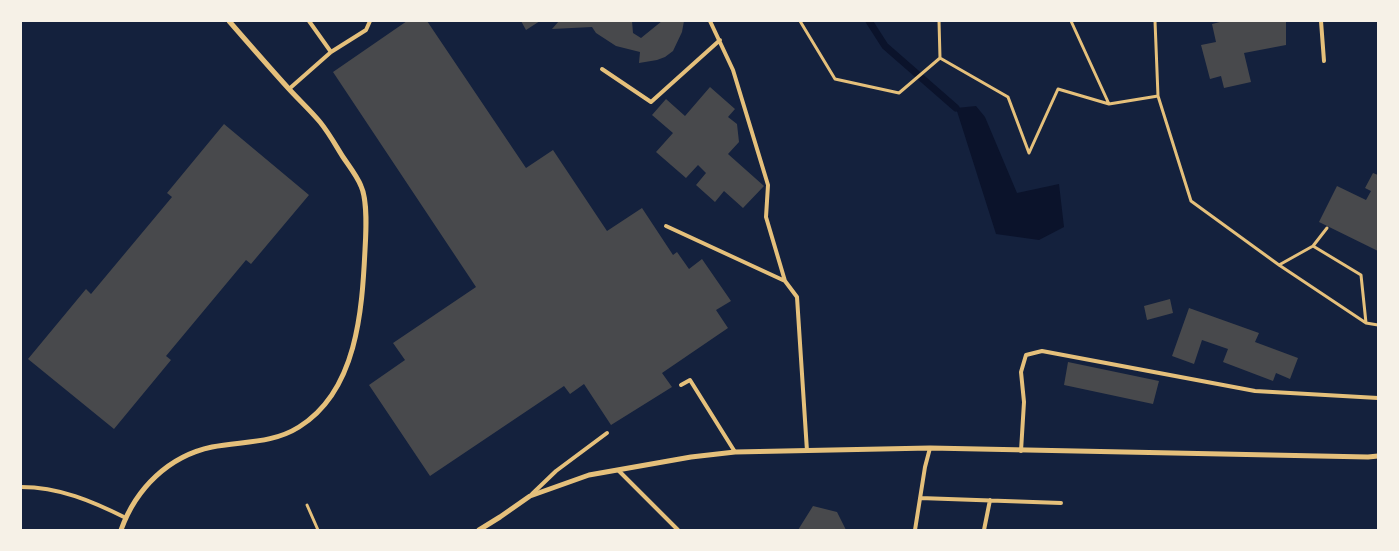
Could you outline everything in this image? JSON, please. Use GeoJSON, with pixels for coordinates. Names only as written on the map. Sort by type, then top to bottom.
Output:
{"type":"FeatureCollection","features":[{"type":"Feature","properties":{"kind":"street"},"geometry":{"type":"LineString","coordinates":[[121,530],[136,499],[149,482],[179,458],[213,447],[268,440],[300,427],[320,409],[337,386],[351,354],[360,317],[364,288],[367,220],[362,187],[321,123],[229,21]]}},
{"type":"Feature","properties":{"kind":"street"},"geometry":{"type":"LineString","coordinates":[[479,530],[500,518],[530,496],[589,474],[691,457],[735,452],[930,448],[1378,456]]}},
{"type":"Feature","properties":{"kind":"lane"},"geometry":{"type":"LineString","coordinates":[[309,21],[331,52]]}},
{"type":"Feature","properties":{"kind":"lane"},"geometry":{"type":"LineString","coordinates":[[289,89],[331,52],[366,30],[370,21]]}},
{"type":"Feature","properties":{"kind":"lane"},"geometry":{"type":"LineString","coordinates":[[710,21],[733,70],[768,185],[766,217],[784,281],[797,297],[806,450]]}},
{"type":"Feature","properties":{"kind":"lane"},"geometry":{"type":"LineString","coordinates":[[1321,21],[1324,61]]}},
{"type":"Feature","properties":{"kind":"lane"},"geometry":{"type":"LineString","coordinates":[[602,69],[650,102],[720,40]]}},
{"type":"Feature","properties":{"kind":"lane"},"geometry":{"type":"LineString","coordinates":[[666,226],[784,281]]}},
{"type":"Feature","properties":{"kind":"lane"},"geometry":{"type":"LineString","coordinates":[[1021,451],[1024,402],[1021,372],[1026,355],[1042,351],[1255,391],[1378,398]]}},
{"type":"Feature","properties":{"kind":"lane"},"geometry":{"type":"LineString","coordinates":[[681,385],[690,380],[735,452]]}},
{"type":"Feature","properties":{"kind":"lane"},"geometry":{"type":"LineString","coordinates":[[530,496],[556,472],[608,433]]}},
{"type":"Feature","properties":{"kind":"lane"},"geometry":{"type":"LineString","coordinates":[[915,530],[930,448]]}},
{"type":"Feature","properties":{"kind":"lane"},"geometry":{"type":"LineString","coordinates":[[617,470],[678,530]]}},
{"type":"Feature","properties":{"kind":"lane"},"geometry":{"type":"LineString","coordinates":[[21,487],[56,490],[102,506],[126,518]]}},
{"type":"Feature","properties":{"kind":"lane"},"geometry":{"type":"LineString","coordinates":[[920,498],[1061,503]]}},
{"type":"Feature","properties":{"kind":"lane"},"geometry":{"type":"LineString","coordinates":[[984,530],[990,500]]}},
{"type":"Feature","properties":{"kind":"path"},"geometry":{"type":"LineString","coordinates":[[800,21],[834,79],[899,92],[940,58]]}},
{"type":"Feature","properties":{"kind":"path"},"geometry":{"type":"LineString","coordinates":[[940,21],[940,58]]}},
{"type":"Feature","properties":{"kind":"path"},"geometry":{"type":"LineString","coordinates":[[1071,21],[1109,104]]}},
{"type":"Feature","properties":{"kind":"path"},"geometry":{"type":"LineString","coordinates":[[1155,21],[1158,96],[1191,202],[1279,265],[1366,323],[1378,325]]}},
{"type":"Feature","properties":{"kind":"path"},"geometry":{"type":"LineString","coordinates":[[940,58],[1008,97],[1029,153],[1058,89],[1109,104],[1158,96]]}},
{"type":"Feature","properties":{"kind":"path"},"geometry":{"type":"LineString","coordinates":[[1279,265],[1313,246],[1327,228]]}},
{"type":"Feature","properties":{"kind":"path"},"geometry":{"type":"LineString","coordinates":[[1313,246],[1361,275],[1366,323]]}},
{"type":"Feature","properties":{"kind":"path"},"geometry":{"type":"LineString","coordinates":[[308,504],[318,530]]}},
{"type":"Feature","properties":{"kind":"water"},"geometry":{"type":"Polygon","coordinates":[[[976,106],[985,117],[1017,193],[1059,184],[1064,227],[1039,240],[996,234],[956,108],[976,106]]]}},
{"type":"Feature","properties":{"kind":"building"},"geometry":{"type":"Polygon","coordinates":[[[407,21],[427,21],[526,168],[553,150],[607,231],[642,208],[673,255],[677,252],[689,269],[702,259],[731,301],[716,310],[728,328],[662,373],[672,387],[611,425],[584,384],[570,394],[564,386],[430,476],[369,385],[405,360],[393,343],[476,287],[333,72],[407,21]]]}},
{"type":"Feature","properties":{"kind":"building"},"geometry":{"type":"Polygon","coordinates":[[[521,21],[540,21],[526,30],[521,21]]]}},
{"type":"Feature","properties":{"kind":"building"},"geometry":{"type":"Polygon","coordinates":[[[559,21],[632,21],[633,33],[641,38],[662,21],[684,21],[682,32],[673,51],[657,60],[639,63],[640,52],[616,46],[596,33],[592,27],[552,29],[559,21]]]}},
{"type":"Feature","properties":{"kind":"building"},"geometry":{"type":"Polygon","coordinates":[[[1224,21],[1286,21],[1286,45],[1244,53],[1251,82],[1224,88],[1221,76],[1210,79],[1201,45],[1216,42],[1212,24],[1224,21]]]}},
{"type":"Feature","properties":{"kind":"building"},"geometry":{"type":"Polygon","coordinates":[[[710,87],[735,109],[728,117],[737,124],[739,142],[728,154],[764,186],[743,208],[724,191],[715,202],[696,185],[706,173],[698,165],[686,178],[656,152],[673,133],[652,115],[666,99],[685,116],[710,87]]]}},
{"type":"Feature","properties":{"kind":"building"},"geometry":{"type":"Polygon","coordinates":[[[224,124],[309,195],[251,264],[246,260],[166,356],[171,360],[114,429],[28,359],[86,289],[91,294],[172,197],[167,193],[224,124]]]}},
{"type":"Feature","properties":{"kind":"building"},"geometry":{"type":"Polygon","coordinates":[[[1373,173],[1378,175],[1378,251],[1319,222],[1337,186],[1366,200],[1371,191],[1365,188],[1373,173]]]}},
{"type":"Feature","properties":{"kind":"building"},"geometry":{"type":"Polygon","coordinates":[[[1170,299],[1173,313],[1147,320],[1144,306],[1170,299]]]}},
{"type":"Feature","properties":{"kind":"building"},"geometry":{"type":"Polygon","coordinates":[[[1189,308],[1259,333],[1255,342],[1298,358],[1290,379],[1276,373],[1273,381],[1223,362],[1228,349],[1202,340],[1194,364],[1172,356],[1189,308]]]}},
{"type":"Feature","properties":{"kind":"building"},"geometry":{"type":"Polygon","coordinates":[[[1068,362],[1159,381],[1153,404],[1064,385],[1068,362]]]}},
{"type":"Feature","properties":{"kind":"building"},"geometry":{"type":"Polygon","coordinates":[[[813,506],[837,512],[846,530],[798,530],[813,506]]]}},
{"type":"Feature","properties":{"kind":"waterway"},"geometry":{"type":"LineString","coordinates":[[869,21],[885,46],[956,108]]}}]}
